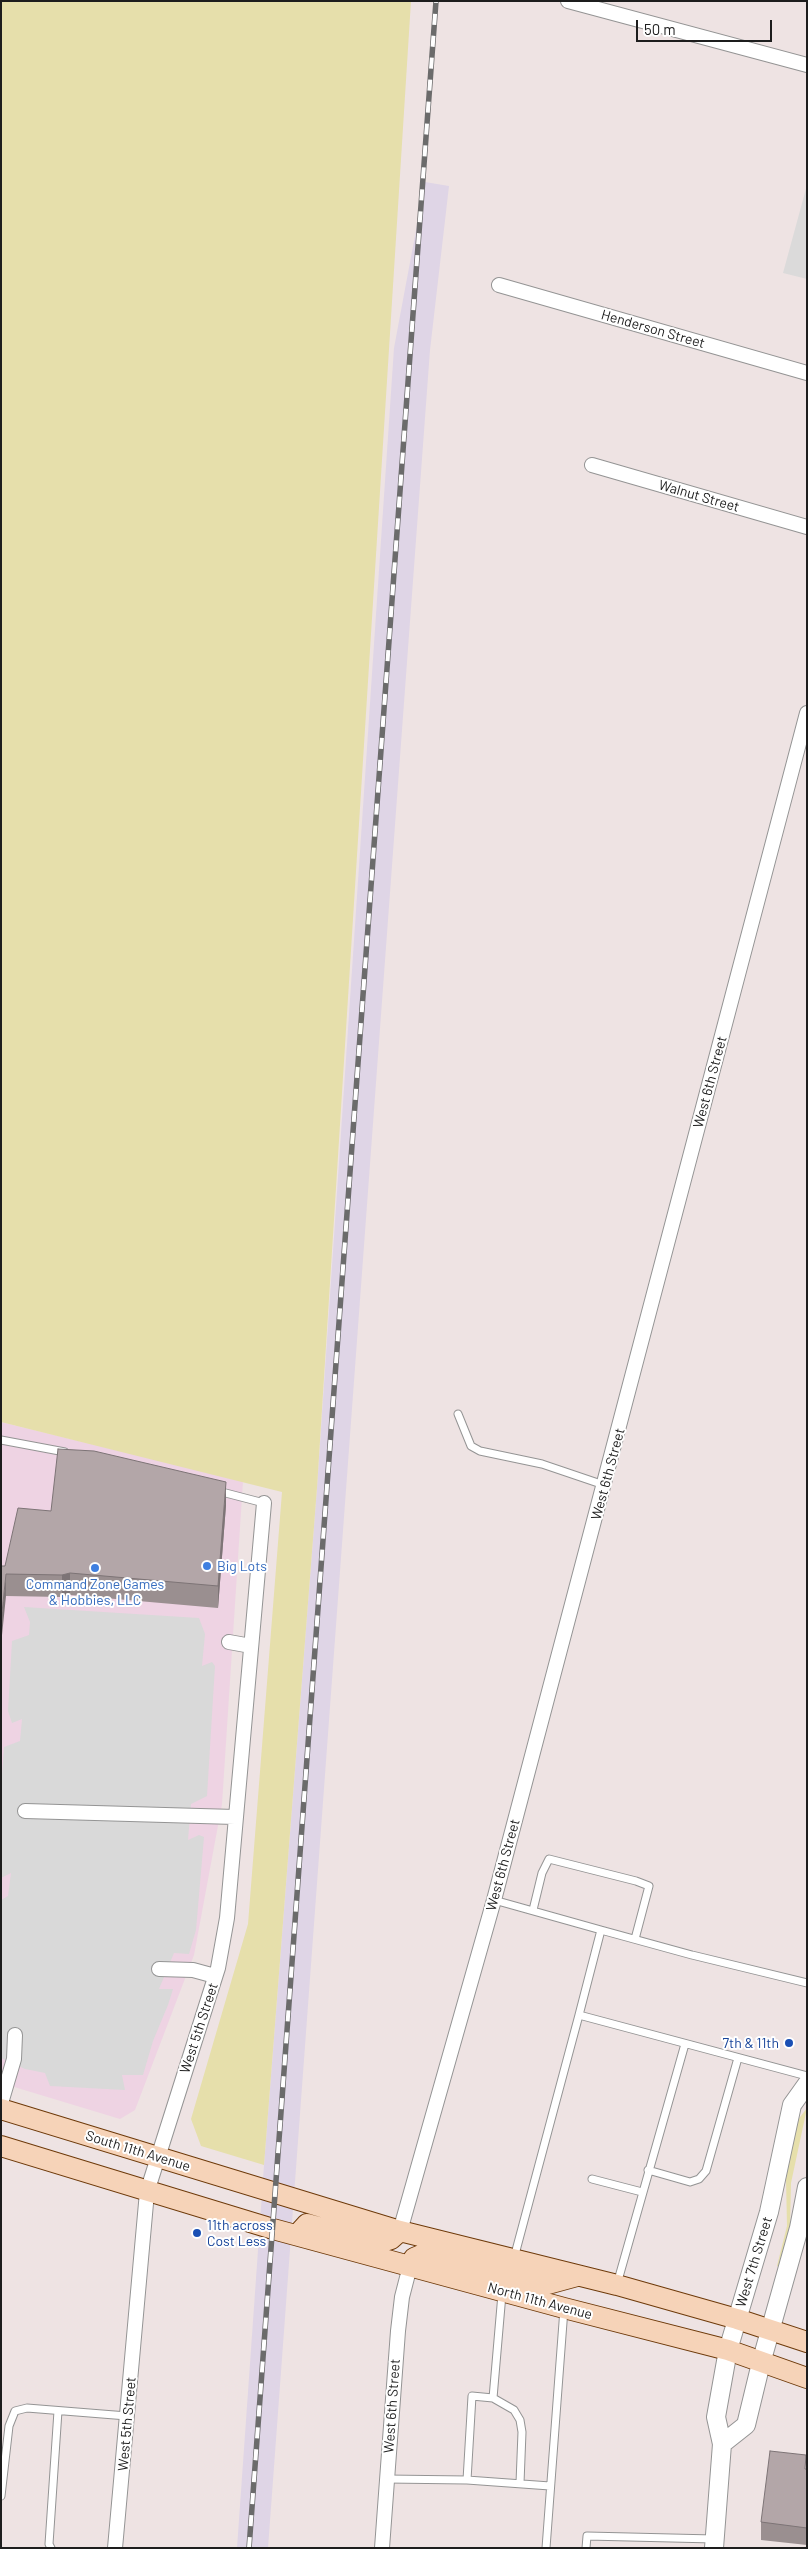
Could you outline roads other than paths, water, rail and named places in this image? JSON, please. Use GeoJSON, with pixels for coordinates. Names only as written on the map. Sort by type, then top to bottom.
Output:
{"type":"FeatureCollection","features":[{"type":"Feature","properties":{"kind":"main road","name":"South 11th Avenue"},"geometry":{"type":"LineString","coordinates":[[1,2109],[400,2231]]}},
{"type":"Feature","properties":{"kind":"main road"},"geometry":{"type":"LineString","coordinates":[[1,2146],[146,2192]]}},
{"type":"Feature","properties":{"kind":"main road","name":"North 11th Avenue"},"geometry":{"type":"LineString","coordinates":[[146,2192],[273,2229],[564,2308],[728,2350],[760,2363],[807,2378]]}},
{"type":"Feature","properties":{"kind":"main road"},"geometry":{"type":"LineString","coordinates":[[297,2235],[301,2228],[307,2224],[371,2242],[382,2242],[392,2239],[400,2231],[617,2285],[737,2319],[807,2342]]}},
{"type":"Feature","properties":{"kind":"main road"},"geometry":{"type":"LineString","coordinates":[[410,2266],[414,2258],[428,2252],[544,2285],[579,2276]]}},
{"type":"Feature","properties":{"kind":"street"},"geometry":{"type":"LineString","coordinates":[[568,1],[807,65]]}},
{"type":"Feature","properties":{"kind":"street","name":"Henderson Street"},"geometry":{"type":"LineString","coordinates":[[500,285],[807,373]]}},
{"type":"Feature","properties":{"kind":"street","name":"Walnut Street"},"geometry":{"type":"LineString","coordinates":[[592,465],[807,527]]}},
{"type":"Feature","properties":{"kind":"street","name":"West 6th Street"},"geometry":{"type":"LineString","coordinates":[[400,2231],[494,1900],[605,1485],[807,713]]}},
{"type":"Feature","properties":{"kind":"street","name":"West 5th Street"},"geometry":{"type":"LineString","coordinates":[[115,2548],[146,2192],[215,1976],[228,1918],[235,1817],[264,1503]]}},
{"type":"Feature","properties":{"kind":"street"},"geometry":{"type":"LineString","coordinates":[[229,1642],[251,1646]]}},
{"type":"Feature","properties":{"kind":"street"},"geometry":{"type":"LineString","coordinates":[[25,1811],[235,1817]]}},
{"type":"Feature","properties":{"kind":"street"},"geometry":{"type":"LineString","coordinates":[[159,1969],[193,1970],[215,1976]]}},
{"type":"Feature","properties":{"kind":"street"},"geometry":{"type":"LineString","coordinates":[[1,2103],[14,2059],[15,2034]]}},
{"type":"Feature","properties":{"kind":"street","name":"West 7th Street"},"geometry":{"type":"LineString","coordinates":[[714,2544],[722,2444],[716,2417],[728,2350],[769,2212],[792,2105],[807,2084]]}},
{"type":"Feature","properties":{"kind":"street"},"geometry":{"type":"LineString","coordinates":[[722,2444],[746,2425],[760,2363],[803,2225],[807,2187]]}},
{"type":"Feature","properties":{"kind":"street","name":"West 6th Street"},"geometry":{"type":"LineString","coordinates":[[382,2548],[398,2332],[402,2297],[410,2266]]}},
{"type":"Feature","properties":{"kind":"lane"},"geometry":{"type":"LineString","coordinates":[[458,1414],[471,1446],[480,1451],[542,1464],[605,1485]]}},
{"type":"Feature","properties":{"kind":"lane"},"geometry":{"type":"LineString","coordinates":[[1,1440],[69,1453]]}},
{"type":"Feature","properties":{"kind":"lane"},"geometry":{"type":"LineString","coordinates":[[208,1489],[264,1503]]}},
{"type":"Feature","properties":{"kind":"lane"},"geometry":{"type":"LineString","coordinates":[[533,1910],[542,1873],[549,1858],[636,1881],[649,1886],[635,1939]]}},
{"type":"Feature","properties":{"kind":"lane"},"geometry":{"type":"LineString","coordinates":[[494,1900],[601,1930],[807,1983]]}},
{"type":"Feature","properties":{"kind":"lane"},"geometry":{"type":"LineString","coordinates":[[514,2259],[601,1930]]}},
{"type":"Feature","properties":{"kind":"lane"},"geometry":{"type":"LineString","coordinates":[[579,2015],[807,2076]]}},
{"type":"Feature","properties":{"kind":"lane"},"geometry":{"type":"LineString","coordinates":[[617,2285],[685,2044]]}},
{"type":"Feature","properties":{"kind":"lane"},"geometry":{"type":"LineString","coordinates":[[648,2170],[690,2182],[699,2179],[706,2171],[738,2058]]}},
{"type":"Feature","properties":{"kind":"lane"},"geometry":{"type":"LineString","coordinates":[[592,2179],[642,2192]]}},
{"type":"Feature","properties":{"kind":"lane"},"geometry":{"type":"LineString","coordinates":[[492,2398],[502,2291]]}},
{"type":"Feature","properties":{"kind":"lane"},"geometry":{"type":"LineString","coordinates":[[546,2548],[564,2308]]}},
{"type":"Feature","properties":{"kind":"lane"},"geometry":{"type":"LineString","coordinates":[[467,2480],[472,2396],[492,2398],[514,2410],[520,2420],[522,2432],[520,2483]]}},
{"type":"Feature","properties":{"kind":"lane"},"geometry":{"type":"LineString","coordinates":[[1,2496],[9,2426],[15,2411],[27,2408],[128,2416]]}},
{"type":"Feature","properties":{"kind":"lane"},"geometry":{"type":"LineString","coordinates":[[51,2548],[49,2544],[58,2411]]}},
{"type":"Feature","properties":{"kind":"lane"},"geometry":{"type":"LineString","coordinates":[[386,2479],[467,2480],[550,2486]]}},
{"type":"Feature","properties":{"kind":"lane"},"geometry":{"type":"LineString","coordinates":[[586,2548],[587,2536],[714,2544]]}},
{"type":"Feature","properties":{"kind":"railway"},"geometry":{"type":"LineString","coordinates":[[249,2548],[436,1]]}},
{"type":"Feature","properties":{"kind":"place","name":"Big Lots"},"geometry":{"type":"Point","coordinates":[207,1566]}},
{"type":"Feature","properties":{"kind":"place","name":"Command Zone Games & Hobbies, LLC"},"geometry":{"type":"Point","coordinates":[95,1568]}},
{"type":"Feature","properties":{"kind":"place","name":"7th & 11th"},"geometry":{"type":"Point","coordinates":[789,2043]}},
{"type":"Feature","properties":{"kind":"place","name":"11th across Cost Less"},"geometry":{"type":"Point","coordinates":[197,2233]}}]}
